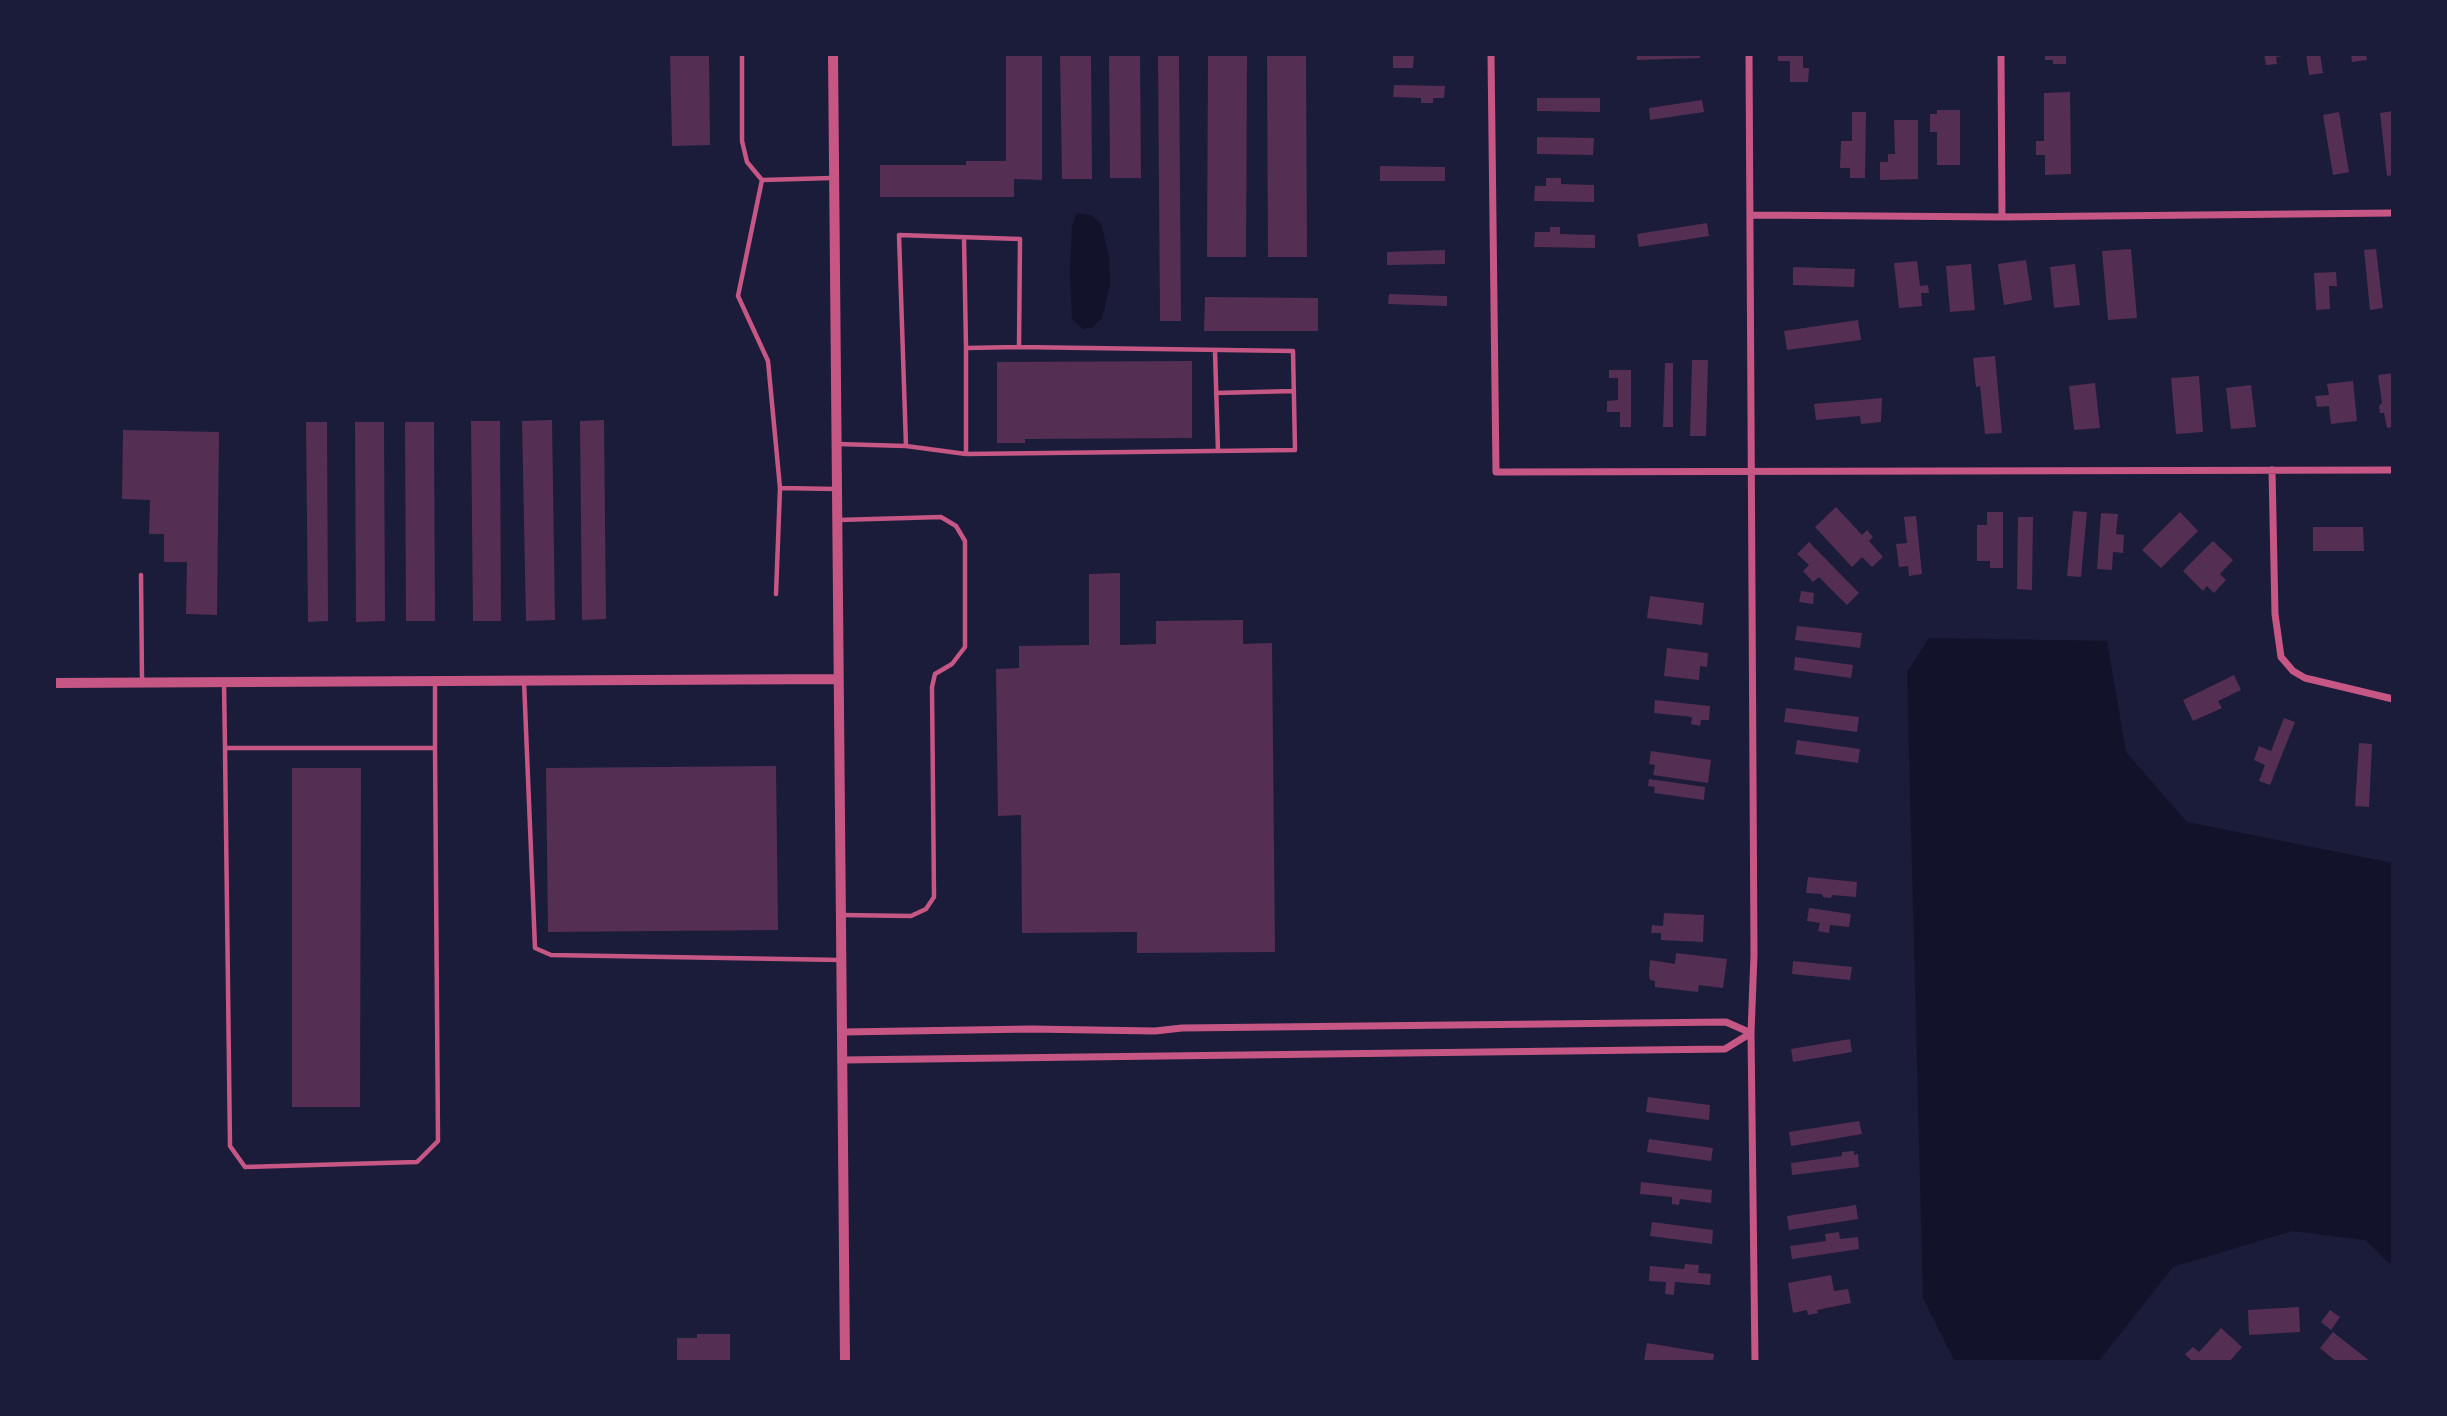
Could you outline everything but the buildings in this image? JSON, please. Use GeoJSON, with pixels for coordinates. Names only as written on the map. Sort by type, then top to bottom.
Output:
{"type":"FeatureCollection","features":[{"type":"Feature","properties":{"kind":"street"},"geometry":{"type":"LineString","coordinates":[[833,54],[845,1362]]}},
{"type":"Feature","properties":{"kind":"street"},"geometry":{"type":"LineString","coordinates":[[1491,54],[1496,472],[2393,470]]}},
{"type":"Feature","properties":{"kind":"street"},"geometry":{"type":"LineString","coordinates":[[1749,54],[1752,215],[1754,955],[1751,1033],[1755,1362]]}},
{"type":"Feature","properties":{"kind":"street"},"geometry":{"type":"LineString","coordinates":[[2001,54],[2002,217]]}},
{"type":"Feature","properties":{"kind":"street"},"geometry":{"type":"LineString","coordinates":[[1752,215],[2002,217],[2393,213]]}},
{"type":"Feature","properties":{"kind":"street"},"geometry":{"type":"LineString","coordinates":[[2272,470],[2275,614],[2281,657],[2293,671],[2305,678],[2393,699]]}},
{"type":"Feature","properties":{"kind":"street"},"geometry":{"type":"LineString","coordinates":[[54,683],[838,679]]}},
{"type":"Feature","properties":{"kind":"street"},"geometry":{"type":"LineString","coordinates":[[843,1032],[1726,1022],[1751,1033]]}},
{"type":"Feature","properties":{"kind":"street"},"geometry":{"type":"LineString","coordinates":[[843,1060],[1725,1049],[1751,1033]]}},
{"type":"Feature","properties":{"kind":"lane"},"geometry":{"type":"LineString","coordinates":[[742,54],[742,141],[747,162],[762,180]]}},
{"type":"Feature","properties":{"kind":"lane"},"geometry":{"type":"LineString","coordinates":[[762,180],[834,178]]}},
{"type":"Feature","properties":{"kind":"lane"},"geometry":{"type":"LineString","coordinates":[[762,180],[738,296],[768,361],[780,488],[776,594]]}},
{"type":"Feature","properties":{"kind":"lane"},"geometry":{"type":"LineString","coordinates":[[905,446],[899,235],[1020,239],[1019,347]]}},
{"type":"Feature","properties":{"kind":"lane"},"geometry":{"type":"LineString","coordinates":[[964,238],[966,454]]}},
{"type":"Feature","properties":{"kind":"lane"},"geometry":{"type":"LineString","coordinates":[[836,444],[905,446],[966,454],[1295,450],[1293,351],[966,348]]}},
{"type":"Feature","properties":{"kind":"lane"},"geometry":{"type":"LineString","coordinates":[[1215,351],[1218,451]]}},
{"type":"Feature","properties":{"kind":"lane"},"geometry":{"type":"LineString","coordinates":[[1216,393],[1294,391]]}},
{"type":"Feature","properties":{"kind":"lane"},"geometry":{"type":"LineString","coordinates":[[780,488],[837,489]]}},
{"type":"Feature","properties":{"kind":"lane"},"geometry":{"type":"LineString","coordinates":[[837,520],[942,517],[956,527],[965,541],[965,648],[952,664],[934,674],[932,687],[933,897],[926,909],[911,916],[842,915]]}},
{"type":"Feature","properties":{"kind":"lane"},"geometry":{"type":"LineString","coordinates":[[141,575],[142,682]]}},
{"type":"Feature","properties":{"kind":"lane"},"geometry":{"type":"LineString","coordinates":[[524,679],[535,948],[542,953],[564,956],[842,960]]}},
{"type":"Feature","properties":{"kind":"lane"},"geometry":{"type":"LineString","coordinates":[[224,682],[230,1146],[245,1167],[417,1162],[438,1141],[435,680]]}},
{"type":"Feature","properties":{"kind":"lane"},"geometry":{"type":"LineString","coordinates":[[225,748],[435,748]]}},
{"type":"Feature","properties":{"kind":"shaded area"},"geometry":{"type":"Polygon","coordinates":[[[1077,213],[1091,215],[1101,224],[1109,256],[1110,285],[1102,318],[1093,327],[1083,329],[1072,319],[1072,226],[1077,213]]]}},
{"type":"Feature","properties":{"kind":"shaded area"},"geometry":{"type":"Polygon","coordinates":[[[1929,638],[2107,641],[2126,752],[2187,822],[2393,863],[2393,1267],[2365,1240],[2292,1231],[2173,1267],[2098,1362],[1955,1362],[1923,1298],[1907,672],[1929,638]]]}}]}
